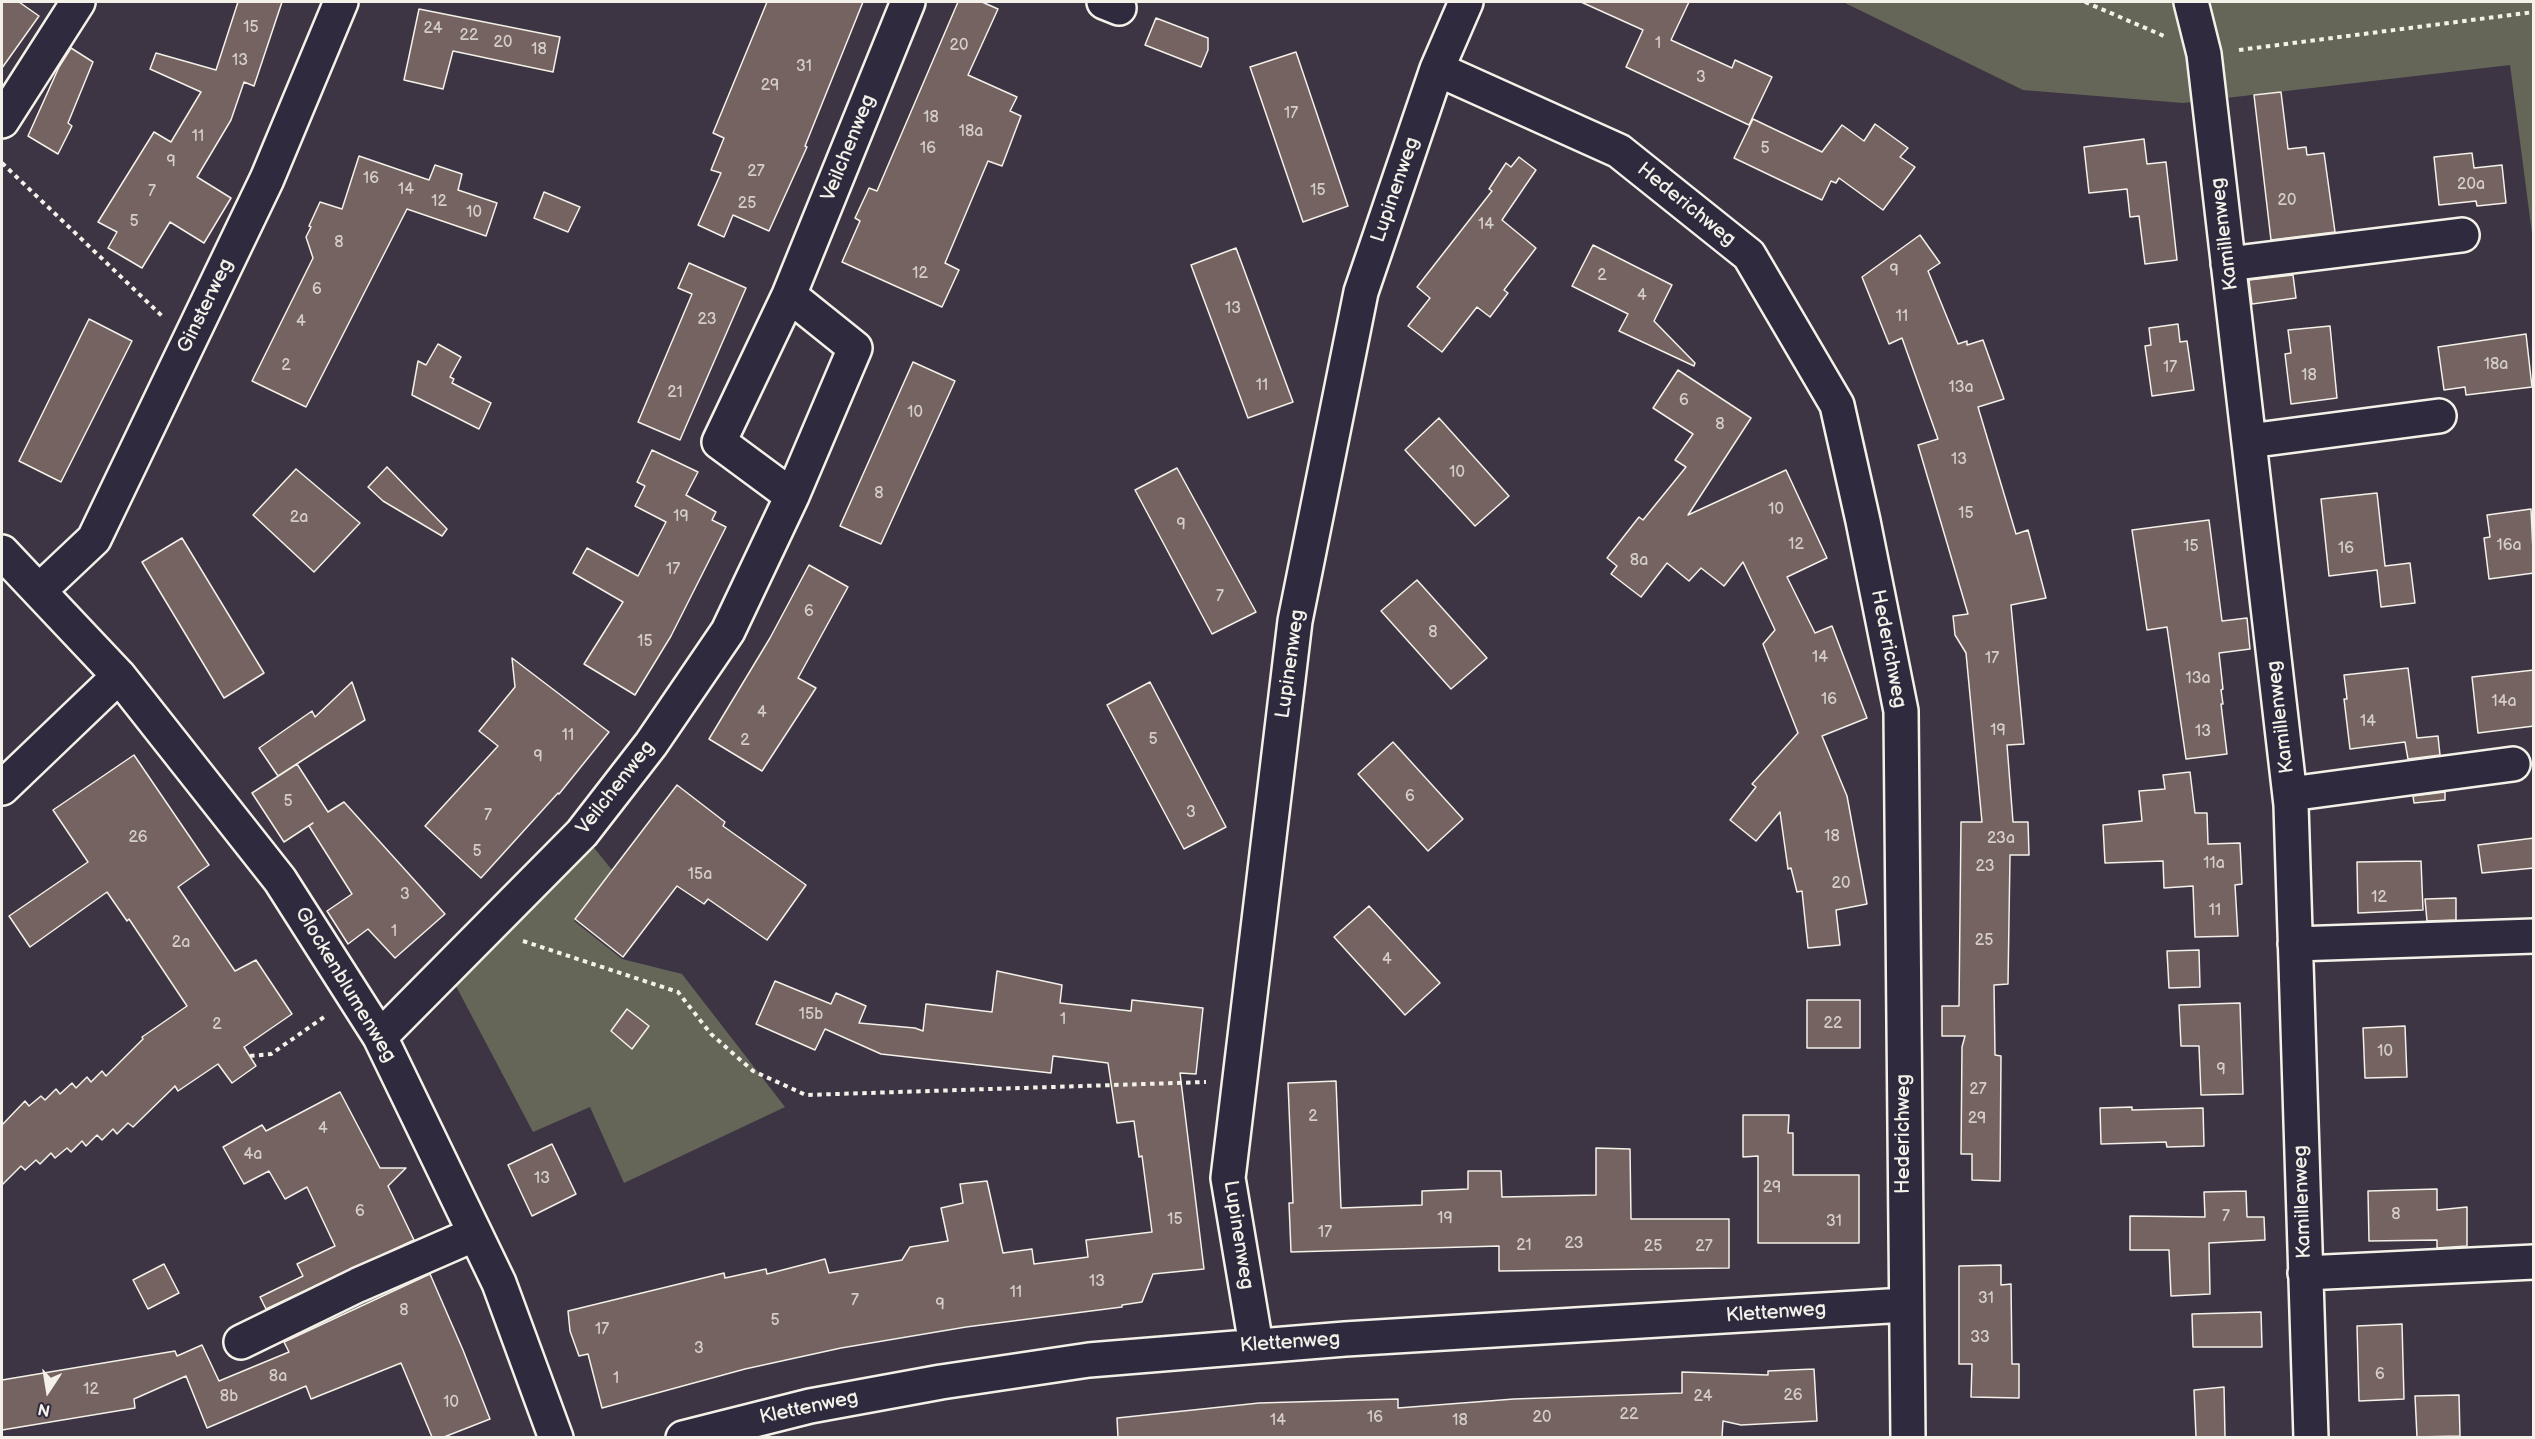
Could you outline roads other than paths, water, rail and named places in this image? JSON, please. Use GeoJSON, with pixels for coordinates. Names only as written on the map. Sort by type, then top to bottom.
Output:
{"type":"FeatureCollection","features":[{"type":"Feature","properties":{"kind":"street"},"geometry":{"type":"LineString","coordinates":[[2,121],[78,2]]}},
{"type":"Feature","properties":{"kind":"street","name":"Ginsterweg"},"geometry":{"type":"LineString","coordinates":[[40,590],[94,539],[267,179],[341,2]]}},
{"type":"Feature","properties":{"kind":"street","name":"Veilchenweg"},"geometry":{"type":"LineString","coordinates":[[792,496],[719,442],[789,295],[908,2]]}},
{"type":"Feature","properties":{"kind":"street","name":"Lupinenweg"},"geometry":{"type":"LineString","coordinates":[[1256,1346],[1228,1178],[1295,621],[1361,292],[1437,69],[1466,2]]}},
{"type":"Feature","properties":{"kind":"street","name":"Kamillenweg"},"geometry":{"type":"LineString","coordinates":[[2192,2],[2204,54],[2290,794],[2311,1437]]}},
{"type":"Feature","properties":{"kind":"street","name":"Hederichweg"},"geometry":{"type":"LineString","coordinates":[[1437,69],[1619,151],[1749,255],[1837,405],[1901,711],[1908,1437]]}},
{"type":"Feature","properties":{"kind":"street"},"geometry":{"type":"LineString","coordinates":[[2228,264],[2462,235]]}},
{"type":"Feature","properties":{"kind":"street","name":"Veilchenweg"},"geometry":{"type":"LineString","coordinates":[[380,1037],[582,833],[651,744],[728,631],[792,496],[855,348],[789,295]]}},
{"type":"Feature","properties":{"kind":"street"},"geometry":{"type":"LineString","coordinates":[[2249,441],[2439,416]]}},
{"type":"Feature","properties":{"kind":"street","name":"Glockenblumenweg"},"geometry":{"type":"LineString","coordinates":[[2,552],[119,676],[280,880],[355,996],[380,1037],[499,1283],[556,1437]]}},
{"type":"Feature","properties":{"kind":"street"},"geometry":{"type":"LineString","coordinates":[[2,788],[119,676]]}},
{"type":"Feature","properties":{"kind":"street"},"geometry":{"type":"LineString","coordinates":[[2290,794],[2513,764]]}},
{"type":"Feature","properties":{"kind":"street"},"geometry":{"type":"LineString","coordinates":[[2295,944],[2534,936]]}},
{"type":"Feature","properties":{"kind":"street"},"geometry":{"type":"LineString","coordinates":[[241,1342],[358,1285],[475,1234]]}},
{"type":"Feature","properties":{"kind":"street"},"geometry":{"type":"LineString","coordinates":[[2306,1273],[2534,1262]]}},
{"type":"Feature","properties":{"kind":"street","name":"Klettenweg"},"geometry":{"type":"LineString","coordinates":[[683,1437],[810,1406],[940,1382],[1089,1360],[1256,1346],[1905,1305]]}}]}
